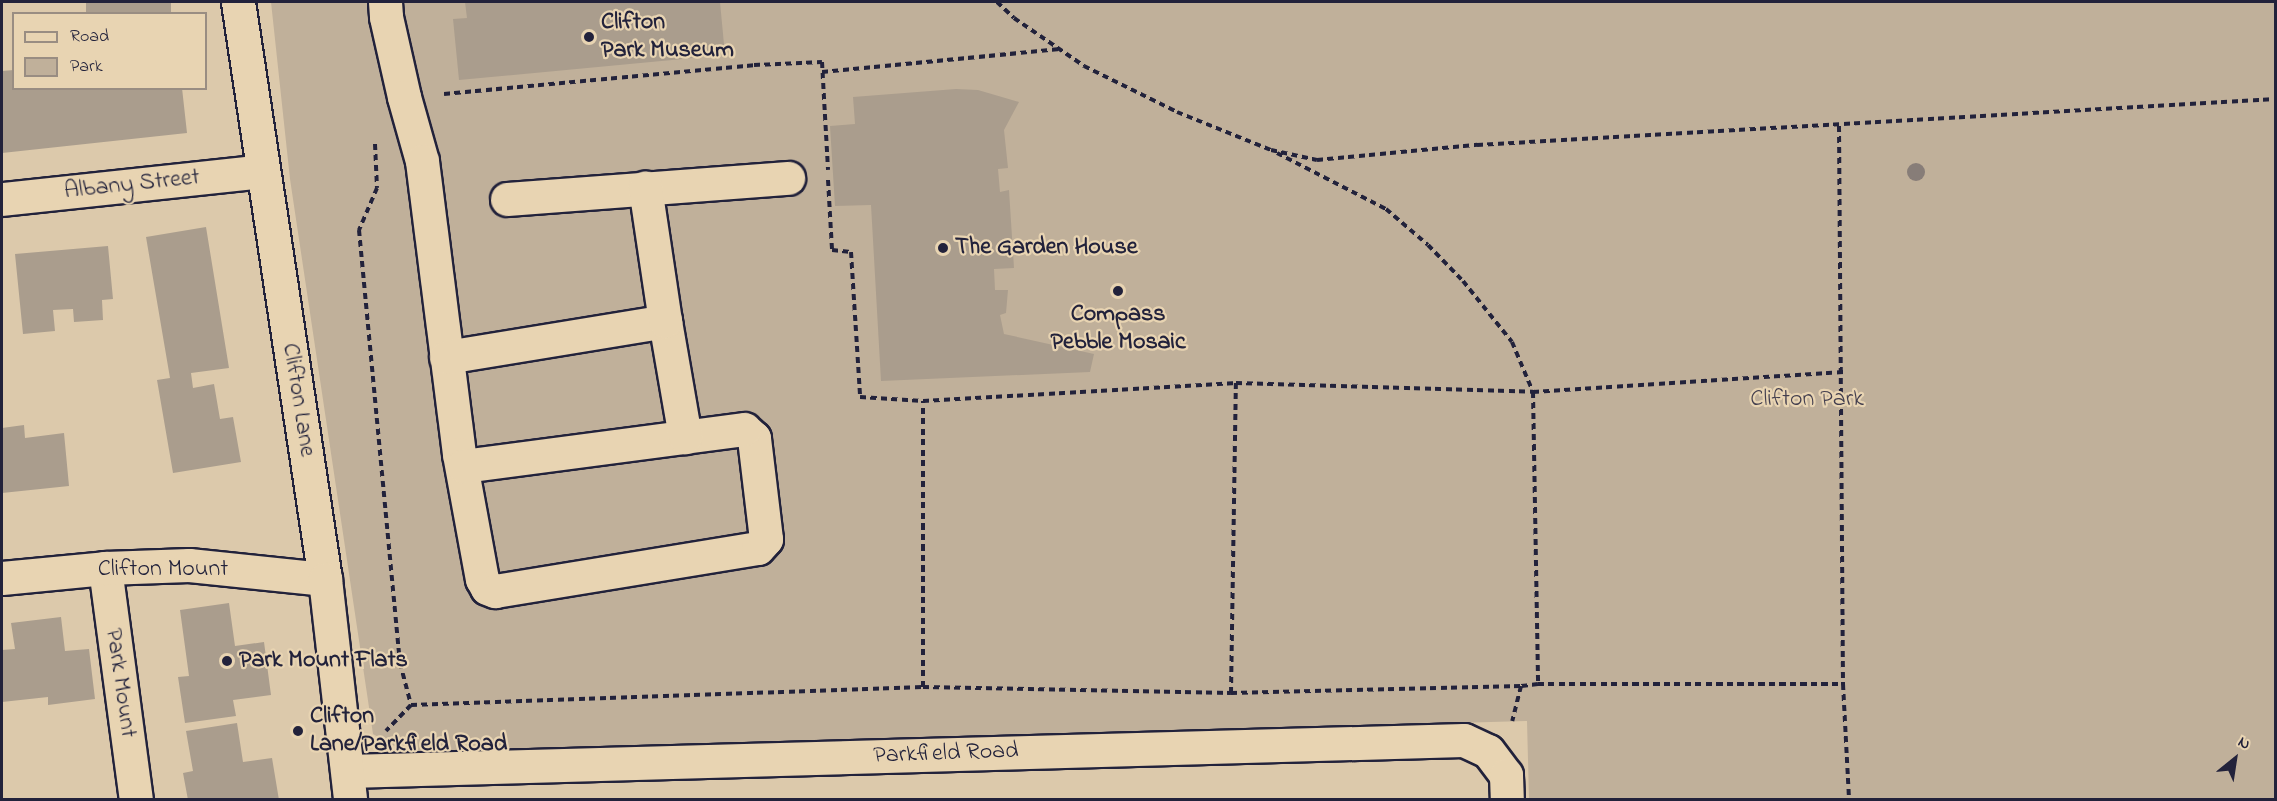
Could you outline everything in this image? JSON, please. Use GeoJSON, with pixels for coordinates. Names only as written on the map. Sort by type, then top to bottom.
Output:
{"type":"FeatureCollection","features":[{"type":"Feature","properties":{"kind":"street","name":"Clifton Lane"},"geometry":{"type":"LineString","coordinates":[[238,2],[325,579],[349,785]]}},
{"type":"Feature","properties":{"kind":"street"},"geometry":{"type":"LineString","coordinates":[[385,2],[386,17],[404,97],[422,161],[446,357],[463,466],[482,579],[488,588],[495,591],[763,545],[766,539],[754,438],[744,429],[463,466]]}},
{"type":"Feature","properties":{"kind":"street","name":"Albany Street"},"geometry":{"type":"LineString","coordinates":[[2,199],[263,171]]}},
{"type":"Feature","properties":{"kind":"street"},"geometry":{"type":"LineString","coordinates":[[507,199],[788,178]]}},
{"type":"Feature","properties":{"kind":"street"},"geometry":{"type":"LineString","coordinates":[[645,187],[685,437]]}},
{"type":"Feature","properties":{"kind":"street"},"geometry":{"type":"LineString","coordinates":[[446,357],[665,321]]}},
{"type":"Feature","properties":{"kind":"street","name":"Clifton Mount"},"geometry":{"type":"LineString","coordinates":[[2,578],[105,567],[189,565],[325,579]]}},
{"type":"Feature","properties":{"kind":"street","name":"Park Mount"},"geometry":{"type":"LineString","coordinates":[[105,567],[136,800]]}},
{"type":"Feature","properties":{"kind":"street","name":"Parkfield Road"},"geometry":{"type":"LineString","coordinates":[[349,785],[1464,740],[1488,752],[1506,775],[1507,800]]}},
{"type":"Feature","properties":{"kind":"path"},"geometry":{"type":"LineString","coordinates":[[997,2],[1014,18],[1084,66],[1166,107],[1271,150],[1386,209],[1428,245],[1463,281],[1512,342],[1533,392],[1538,684]]}},
{"type":"Feature","properties":{"kind":"path"},"geometry":{"type":"LineString","coordinates":[[822,72],[1060,49]]}},
{"type":"Feature","properties":{"kind":"path"},"geometry":{"type":"LineString","coordinates":[[404,97],[754,65],[822,62],[832,250],[851,252],[860,397],[923,401],[1236,383],[1533,392],[1843,372]]}},
{"type":"Feature","properties":{"kind":"path"},"geometry":{"type":"LineString","coordinates":[[1271,150],[1317,160],[1489,144],[1839,126],[2276,99]]}},
{"type":"Feature","properties":{"kind":"path"},"geometry":{"type":"LineString","coordinates":[[1839,126],[1843,372],[1843,684],[1849,800]]}},
{"type":"Feature","properties":{"kind":"path"},"geometry":{"type":"LineString","coordinates":[[375,143],[377,188],[359,230],[400,663],[411,705]]}},
{"type":"Feature","properties":{"kind":"path"},"geometry":{"type":"LineString","coordinates":[[1231,693],[1236,383]]}},
{"type":"Feature","properties":{"kind":"path"},"geometry":{"type":"LineString","coordinates":[[923,401],[923,687]]}},
{"type":"Feature","properties":{"kind":"path"},"geometry":{"type":"LineString","coordinates":[[411,705],[923,687],[1231,693],[1538,684],[1843,684]]}},
{"type":"Feature","properties":{"kind":"path"},"geometry":{"type":"LineString","coordinates":[[1488,752],[1508,739],[1521,686]]}},
{"type":"Feature","properties":{"kind":"path"},"geometry":{"type":"LineString","coordinates":[[349,785],[411,705]]}},
{"type":"Feature","properties":{"kind":"green space","name":"Clifton Park"},"geometry":{"type":"Polygon","coordinates":[[[271,2],[2275,2],[2275,799],[1529,799],[1527,721],[407,753],[373,734],[290,179],[271,2]]]}},
{"type":"Feature","properties":{"kind":"building"},"geometry":{"type":"Polygon","coordinates":[[[86,2],[171,2],[171,12],[86,12],[86,2]]]}},
{"type":"Feature","properties":{"kind":"building","name":"Clifton Park Museum"},"geometry":{"type":"Polygon","coordinates":[[[465,2],[720,2],[725,55],[459,80],[453,19],[467,18],[465,2]]]}},
{"type":"Feature","properties":{"kind":"building"},"geometry":{"type":"Polygon","coordinates":[[[12,70],[12,90],[182,90],[187,133],[2,153],[2,71],[12,70]]]}},
{"type":"Feature","properties":{"kind":"building","name":"The Garden House"},"geometry":{"type":"Polygon","coordinates":[[[956,89],[978,90],[1019,102],[1004,130],[1008,168],[998,169],[1000,192],[1009,190],[1014,268],[994,269],[995,290],[1008,290],[1006,313],[1000,315],[1004,334],[1094,354],[1090,372],[881,381],[871,205],[835,206],[830,126],[855,124],[853,97],[956,89]]]}},
{"type":"Feature","properties":{"kind":"building"},"geometry":{"type":"Polygon","coordinates":[[[206,227],[229,368],[191,373],[193,388],[214,384],[220,419],[233,417],[241,462],[173,473],[157,380],[170,378],[146,237],[206,227]]]}},
{"type":"Feature","properties":{"kind":"building"},"geometry":{"type":"Polygon","coordinates":[[[108,246],[113,299],[102,300],[103,320],[74,322],[73,309],[53,310],[55,331],[23,334],[15,254],[108,246]]]}},
{"type":"Feature","properties":{"kind":"building"},"geometry":{"type":"Polygon","coordinates":[[[24,425],[25,438],[64,433],[69,486],[2,493],[2,428],[24,425]]]}},
{"type":"Feature","properties":{"kind":"building","name":"Park Mount Flats"},"geometry":{"type":"Polygon","coordinates":[[[229,603],[235,646],[264,642],[271,695],[233,700],[236,716],[185,723],[178,677],[189,676],[180,610],[229,603]]]}},
{"type":"Feature","properties":{"kind":"building"},"geometry":{"type":"Polygon","coordinates":[[[61,617],[65,651],[89,649],[95,699],[48,705],[48,697],[2,702],[2,650],[15,649],[11,623],[61,617]]]}},
{"type":"Feature","properties":{"kind":"building","name":"Park Mount Flats"},"geometry":{"type":"Polygon","coordinates":[[[237,723],[243,762],[272,758],[279,800],[188,800],[183,773],[193,771],[186,731],[237,723]]]}},
{"type":"Feature","properties":{"kind":"place","name":"Clifton Park Museum"},"geometry":{"type":"Point","coordinates":[589,37]}},
{"type":"Feature","properties":{"kind":"place","name":"The Garden House"},"geometry":{"type":"Point","coordinates":[943,248]}},
{"type":"Feature","properties":{"kind":"place","name":"Compass Pebble Mosaic"},"geometry":{"type":"Point","coordinates":[1118,291]}},
{"type":"Feature","properties":{"kind":"place","name":"Park Mount Flats"},"geometry":{"type":"Point","coordinates":[227,661]}},
{"type":"Feature","properties":{"kind":"place","name":"Clifton Lane/Parkfield Road"},"geometry":{"type":"Point","coordinates":[298,731]}}]}
